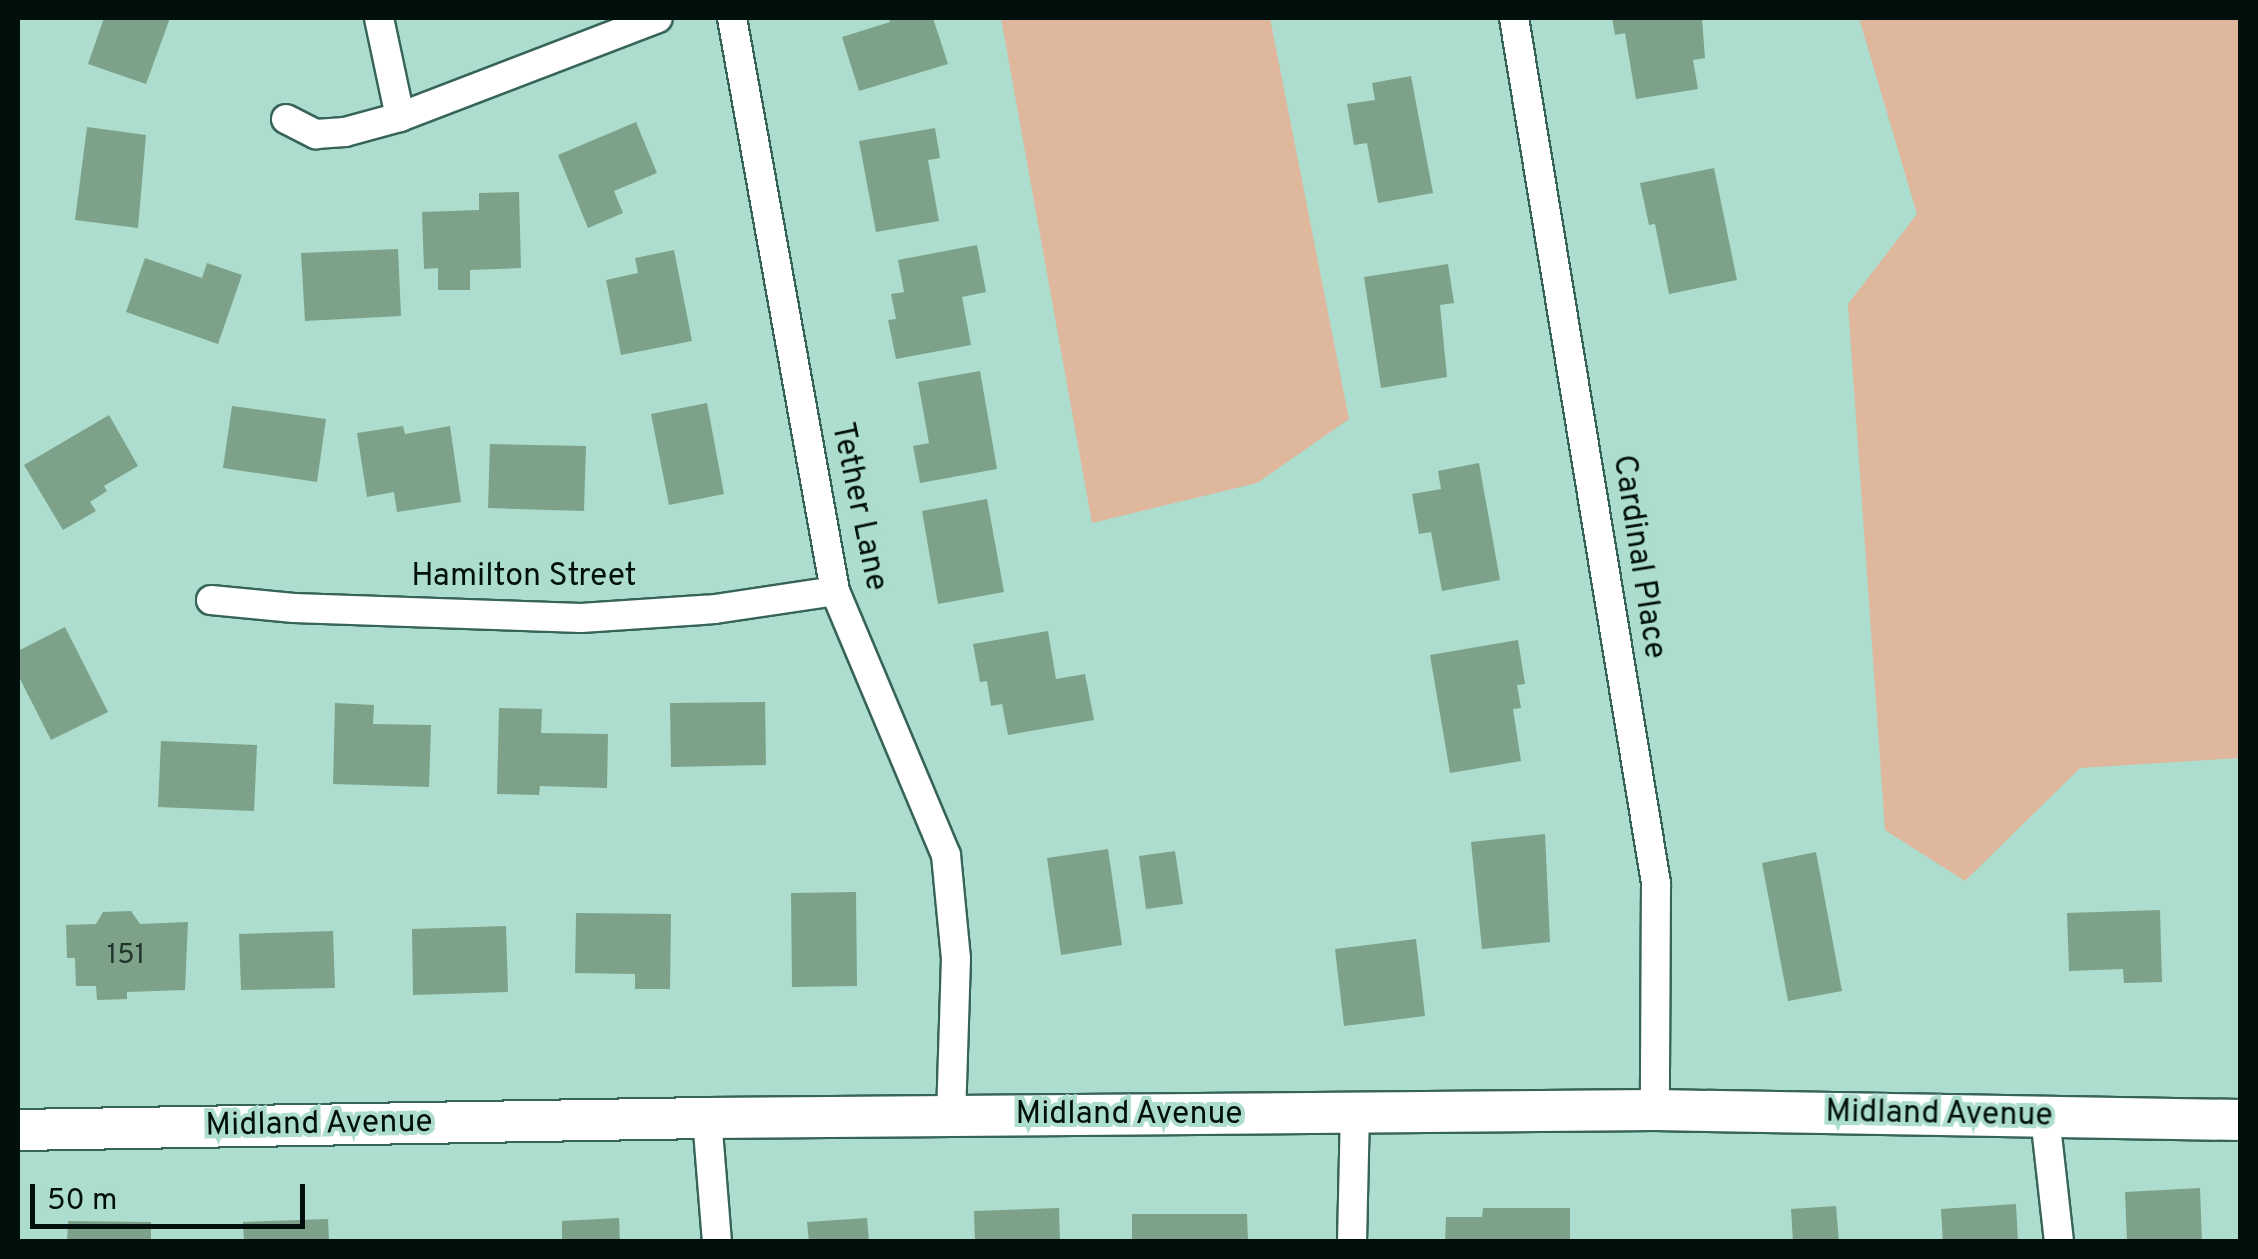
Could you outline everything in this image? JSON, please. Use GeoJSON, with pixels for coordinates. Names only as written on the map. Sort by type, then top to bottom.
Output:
{"type":"FeatureCollection","features":[{"type":"Feature","properties":{"kind":"street"},"geometry":{"type":"LineString","coordinates":[[379,18],[400,117]]}},
{"type":"Feature","properties":{"kind":"street"},"geometry":{"type":"LineString","coordinates":[[286,119],[316,134],[345,132],[400,117],[658,18]]}},
{"type":"Feature","properties":{"kind":"street","name":"Tether Lane"},"geometry":{"type":"LineString","coordinates":[[732,18],[835,591],[946,854],[956,958],[952,1116]]}},
{"type":"Feature","properties":{"kind":"street","name":"Cardinal Place"},"geometry":{"type":"LineString","coordinates":[[1514,18],[1656,883],[1655,1110]]}},
{"type":"Feature","properties":{"kind":"street","name":"Hamilton Street"},"geometry":{"type":"LineString","coordinates":[[211,600],[294,608],[580,618],[716,609],[835,591]]}},
{"type":"Feature","properties":{"kind":"street","name":"Midland Avenue"},"geometry":{"type":"LineString","coordinates":[[18,1130],[707,1118],[1655,1110],[2240,1120]]}},
{"type":"Feature","properties":{"kind":"street"},"geometry":{"type":"LineString","coordinates":[[1352,1242],[1354,1114]]}},
{"type":"Feature","properties":{"kind":"street"},"geometry":{"type":"LineString","coordinates":[[2045,1116],[2059,1242]]}},
{"type":"Feature","properties":{"kind":"street"},"geometry":{"type":"LineString","coordinates":[[707,1118],[717,1242]]}},
{"type":"Feature","properties":{"kind":"shaded area"},"geometry":{"type":"Polygon","coordinates":[[[1001,18],[1270,18],[1349,419],[1257,483],[1092,523],[1001,18]]]}},
{"type":"Feature","properties":{"kind":"shaded area"},"geometry":{"type":"Polygon","coordinates":[[[1859,18],[2240,18],[2240,758],[2080,768],[1965,881],[1885,830],[1848,304],[1917,214],[1859,18]]]}},
{"type":"Feature","properties":{"kind":"building"},"geometry":{"type":"Polygon","coordinates":[[[104,18],[170,18],[146,84],[88,64],[104,18]]]}},
{"type":"Feature","properties":{"kind":"building"},"geometry":{"type":"Polygon","coordinates":[[[889,18],[933,18],[948,64],[859,91],[842,37],[890,22],[889,18]]]}},
{"type":"Feature","properties":{"kind":"building"},"geometry":{"type":"Polygon","coordinates":[[[1612,18],[1702,18],[1705,58],[1693,60],[1698,89],[1636,99],[1625,33],[1615,35],[1612,18]]]}},
{"type":"Feature","properties":{"kind":"building"},"geometry":{"type":"Polygon","coordinates":[[[1411,76],[1433,193],[1378,203],[1367,143],[1354,145],[1347,104],[1375,100],[1372,83],[1411,76]]]}},
{"type":"Feature","properties":{"kind":"building"},"geometry":{"type":"Polygon","coordinates":[[[636,122],[657,173],[614,191],[623,213],[588,228],[558,155],[636,122]]]}},
{"type":"Feature","properties":{"kind":"building"},"geometry":{"type":"Polygon","coordinates":[[[87,127],[146,135],[138,228],[75,220],[87,127]]]}},
{"type":"Feature","properties":{"kind":"building"},"geometry":{"type":"Polygon","coordinates":[[[935,128],[940,158],[928,160],[939,221],[876,232],[859,141],[935,128]]]}},
{"type":"Feature","properties":{"kind":"building"},"geometry":{"type":"Polygon","coordinates":[[[1714,168],[1737,280],[1669,294],[1655,224],[1649,225],[1640,183],[1714,168]]]}},
{"type":"Feature","properties":{"kind":"building"},"geometry":{"type":"Polygon","coordinates":[[[519,192],[521,268],[470,270],[470,290],[438,290],[438,268],[424,269],[422,212],[479,210],[479,193],[519,192]]]}},
{"type":"Feature","properties":{"kind":"building"},"geometry":{"type":"Polygon","coordinates":[[[977,245],[986,292],[962,297],[971,345],[896,359],[888,320],[896,319],[891,294],[904,292],[898,260],[977,245]]]}},
{"type":"Feature","properties":{"kind":"building"},"geometry":{"type":"Polygon","coordinates":[[[398,249],[401,316],[305,321],[301,253],[398,249]]]}},
{"type":"Feature","properties":{"kind":"building"},"geometry":{"type":"Polygon","coordinates":[[[674,250],[692,341],[621,355],[606,280],[638,273],[635,258],[674,250]]]}},
{"type":"Feature","properties":{"kind":"building"},"geometry":{"type":"Polygon","coordinates":[[[145,258],[202,278],[207,263],[242,275],[218,344],[126,312],[145,258]]]}},
{"type":"Feature","properties":{"kind":"building"},"geometry":{"type":"Polygon","coordinates":[[[1448,264],[1454,303],[1440,305],[1447,377],[1381,388],[1364,277],[1448,264]]]}},
{"type":"Feature","properties":{"kind":"building"},"geometry":{"type":"Polygon","coordinates":[[[980,371],[997,469],[920,483],[913,446],[929,443],[918,382],[980,371]]]}},
{"type":"Feature","properties":{"kind":"building"},"geometry":{"type":"Polygon","coordinates":[[[707,403],[724,494],[669,505],[651,414],[707,403]]]}},
{"type":"Feature","properties":{"kind":"building"},"geometry":{"type":"Polygon","coordinates":[[[232,406],[326,419],[317,482],[223,468],[232,406]]]}},
{"type":"Feature","properties":{"kind":"building"},"geometry":{"type":"Polygon","coordinates":[[[109,415],[138,466],[104,486],[107,491],[90,502],[96,511],[63,530],[24,465],[109,415]]]}},
{"type":"Feature","properties":{"kind":"building"},"geometry":{"type":"Polygon","coordinates":[[[403,426],[405,434],[450,426],[461,502],[397,512],[394,492],[367,497],[357,433],[403,426]]]}},
{"type":"Feature","properties":{"kind":"building"},"geometry":{"type":"Polygon","coordinates":[[[490,444],[586,446],[584,511],[488,508],[490,444]]]}},
{"type":"Feature","properties":{"kind":"building"},"geometry":{"type":"Polygon","coordinates":[[[1479,463],[1500,580],[1442,591],[1431,532],[1419,534],[1412,494],[1441,489],[1438,471],[1479,463]]]}},
{"type":"Feature","properties":{"kind":"building"},"geometry":{"type":"Polygon","coordinates":[[[987,499],[1004,592],[938,604],[922,511],[987,499]]]}},
{"type":"Feature","properties":{"kind":"building"},"geometry":{"type":"Polygon","coordinates":[[[65,627],[108,712],[51,740],[18,675],[18,651],[65,627]]]}},
{"type":"Feature","properties":{"kind":"building"},"geometry":{"type":"Polygon","coordinates":[[[1048,631],[1056,679],[1085,674],[1094,720],[1008,735],[1002,704],[991,706],[987,681],[980,682],[973,644],[1048,631]]]}},
{"type":"Feature","properties":{"kind":"building"},"geometry":{"type":"Polygon","coordinates":[[[1518,640],[1525,684],[1517,685],[1521,708],[1513,709],[1521,761],[1450,773],[1430,655],[1518,640]]]}},
{"type":"Feature","properties":{"kind":"building"},"geometry":{"type":"Polygon","coordinates":[[[765,702],[766,765],[671,767],[670,703],[765,702]]]}},
{"type":"Feature","properties":{"kind":"building"},"geometry":{"type":"Polygon","coordinates":[[[335,703],[374,705],[373,724],[431,725],[429,787],[333,784],[335,703]]]}},
{"type":"Feature","properties":{"kind":"building"},"geometry":{"type":"Polygon","coordinates":[[[499,708],[542,709],[541,733],[608,734],[607,788],[540,786],[539,795],[497,794],[499,708]]]}},
{"type":"Feature","properties":{"kind":"building"},"geometry":{"type":"Polygon","coordinates":[[[161,741],[257,745],[254,811],[158,807],[161,741]]]}},
{"type":"Feature","properties":{"kind":"building"},"geometry":{"type":"Polygon","coordinates":[[[1545,834],[1550,942],[1482,949],[1471,842],[1545,834]]]}},
{"type":"Feature","properties":{"kind":"building"},"geometry":{"type":"Polygon","coordinates":[[[1108,849],[1122,945],[1061,955],[1047,858],[1108,849]]]}},
{"type":"Feature","properties":{"kind":"building"},"geometry":{"type":"Polygon","coordinates":[[[1175,851],[1183,904],[1146,909],[1139,856],[1175,851]]]}},
{"type":"Feature","properties":{"kind":"building"},"geometry":{"type":"Polygon","coordinates":[[[1816,852],[1842,991],[1788,1001],[1762,863],[1816,852]]]}},
{"type":"Feature","properties":{"kind":"building"},"geometry":{"type":"Polygon","coordinates":[[[856,892],[857,986],[792,987],[791,893],[856,892]]]}},
{"type":"Feature","properties":{"kind":"building"},"geometry":{"type":"Polygon","coordinates":[[[2160,910],[2162,982],[2124,983],[2123,969],[2069,971],[2067,913],[2160,910]]]}},
{"type":"Feature","properties":{"kind":"building"},"geometry":{"type":"Polygon","coordinates":[[[131,911],[140,924],[188,922],[185,990],[127,992],[127,999],[97,1000],[96,986],[76,986],[75,958],[67,958],[66,925],[96,924],[103,912],[131,911]]]}},
{"type":"Feature","properties":{"kind":"building"},"geometry":{"type":"Polygon","coordinates":[[[576,913],[671,914],[670,989],[635,989],[635,974],[575,973],[576,913]]]}},
{"type":"Feature","properties":{"kind":"building"},"geometry":{"type":"Polygon","coordinates":[[[506,926],[508,992],[413,995],[412,929],[506,926]]]}},
{"type":"Feature","properties":{"kind":"building"},"geometry":{"type":"Polygon","coordinates":[[[333,931],[335,988],[241,990],[239,934],[333,931]]]}},
{"type":"Feature","properties":{"kind":"building"},"geometry":{"type":"Polygon","coordinates":[[[1416,939],[1425,1016],[1344,1026],[1335,949],[1416,939]]]}},
{"type":"Feature","properties":{"kind":"building"},"geometry":{"type":"Polygon","coordinates":[[[2200,1188],[2202,1242],[2127,1242],[2125,1192],[2200,1188]]]}},
{"type":"Feature","properties":{"kind":"building"},"geometry":{"type":"Polygon","coordinates":[[[2016,1204],[2018,1242],[1943,1242],[1941,1209],[2016,1204]]]}},
{"type":"Feature","properties":{"kind":"building"},"geometry":{"type":"Polygon","coordinates":[[[1836,1206],[1839,1242],[1793,1242],[1791,1209],[1836,1206]]]}},
{"type":"Feature","properties":{"kind":"building"},"geometry":{"type":"Polygon","coordinates":[[[1059,1208],[1060,1242],[975,1242],[974,1211],[1059,1208]]]}},
{"type":"Feature","properties":{"kind":"building"},"geometry":{"type":"Polygon","coordinates":[[[1483,1208],[1570,1208],[1570,1242],[1445,1242],[1446,1217],[1482,1217],[1483,1208]]]}},
{"type":"Feature","properties":{"kind":"building"},"geometry":{"type":"Polygon","coordinates":[[[1132,1214],[1247,1214],[1248,1242],[1132,1242],[1132,1214]]]}},
{"type":"Feature","properties":{"kind":"building"},"geometry":{"type":"Polygon","coordinates":[[[619,1218],[620,1242],[562,1242],[562,1221],[619,1218]]]}},
{"type":"Feature","properties":{"kind":"building"},"geometry":{"type":"Polygon","coordinates":[[[867,1218],[869,1242],[809,1242],[807,1222],[867,1218]]]}},
{"type":"Feature","properties":{"kind":"building"},"geometry":{"type":"Polygon","coordinates":[[[328,1219],[329,1242],[244,1242],[243,1222],[328,1219]]]}},
{"type":"Feature","properties":{"kind":"building"},"geometry":{"type":"Polygon","coordinates":[[[68,1221],[151,1222],[151,1242],[67,1242],[68,1221]]]}}]}
